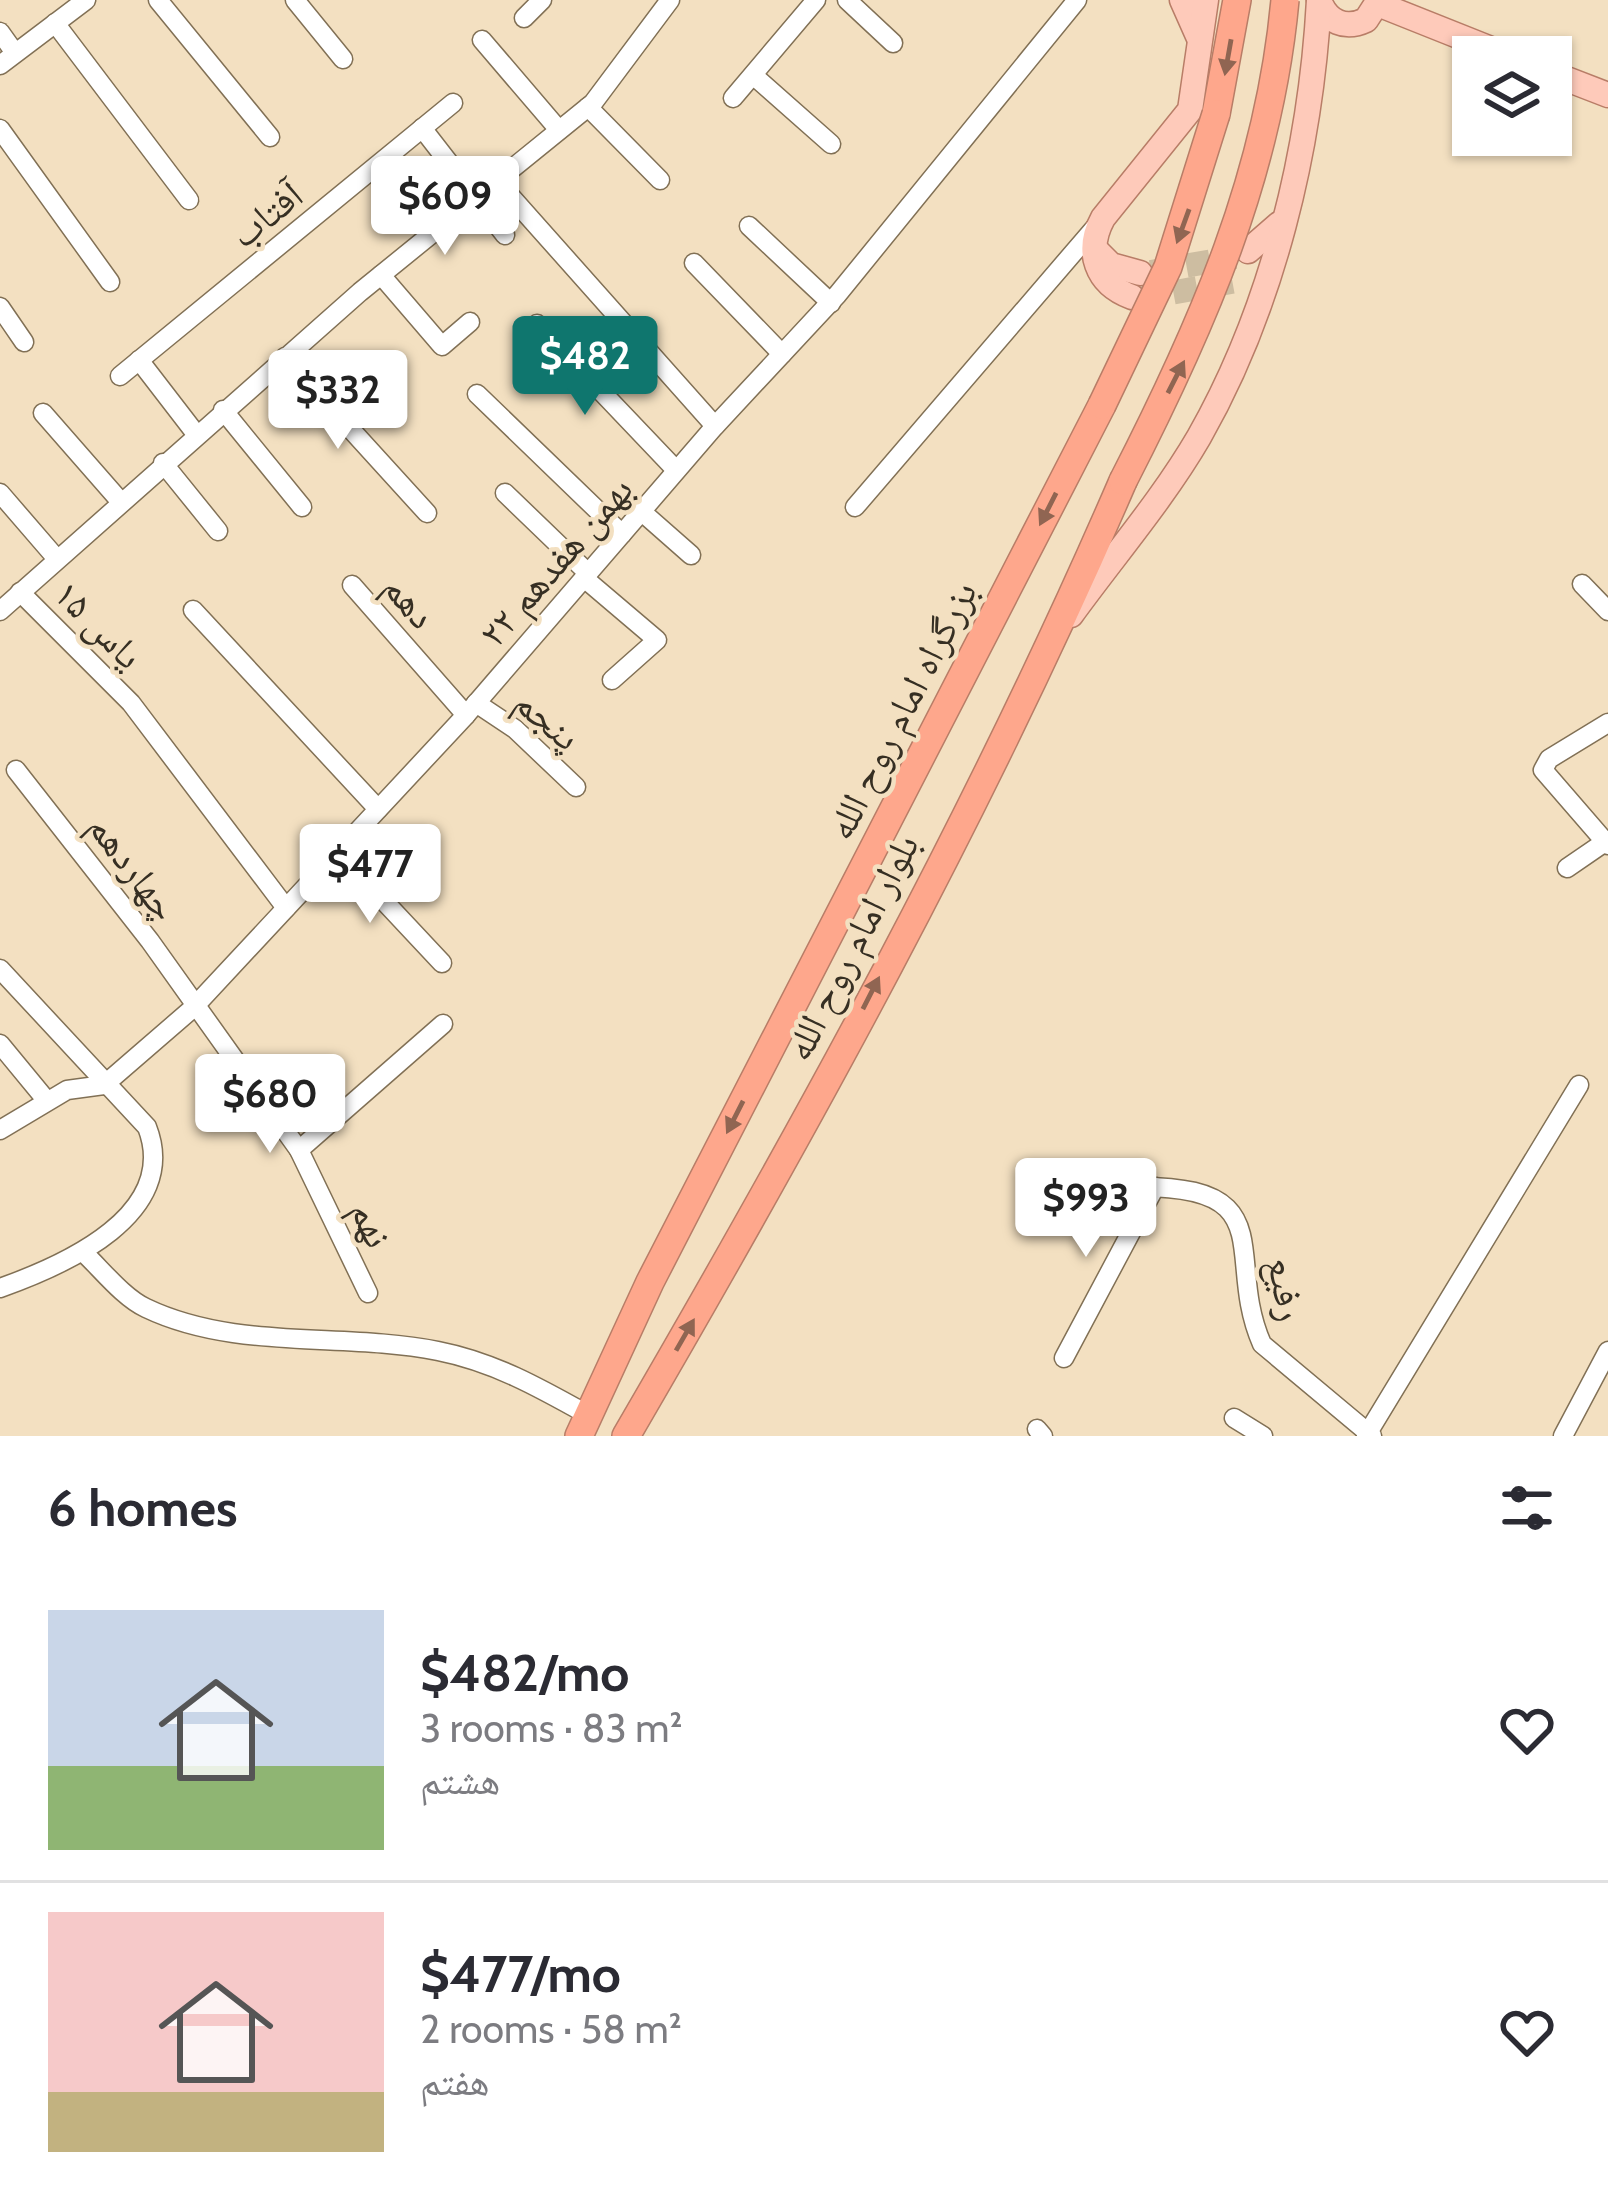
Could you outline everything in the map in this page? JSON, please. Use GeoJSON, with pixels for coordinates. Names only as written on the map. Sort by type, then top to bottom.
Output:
{"type":"FeatureCollection","features":[{"type":"Feature","properties":{"kind":"highway","name":"بزرگراه امام روح الله"},"geometry":{"type":"LineString","coordinates":[[584,1426],[650,1282],[1102,405],[1168,267],[1216,114],[1237,0]]}},
{"type":"Feature","properties":{"kind":"highway","name":"بلوار امام روح الله"},"geometry":{"type":"LineString","coordinates":[[626,1436],[768,1192],[1056,635],[1123,481],[1199,328],[1238,229],[1270,103],[1285,0]]}},
{"type":"Feature","properties":{"kind":"main road"},"geometry":{"type":"LineString","coordinates":[[1182,0],[1195,25],[1199,57]]}},
{"type":"Feature","properties":{"kind":"main road"},"geometry":{"type":"LineString","coordinates":[[1136,285],[1103,278],[1094,247],[1105,216],[1184,122],[1207,0]]}},
{"type":"Feature","properties":{"kind":"main road"},"geometry":{"type":"LineString","coordinates":[[1319,0],[1338,23],[1373,9],[1452,36]]}},
{"type":"Feature","properties":{"kind":"main road"},"geometry":{"type":"LineString","coordinates":[[1056,635],[1197,440],[1240,349],[1286,212],[1311,80],[1319,0]]}},
{"type":"Feature","properties":{"kind":"main road"},"geometry":{"type":"LineString","coordinates":[[1311,80],[1329,46],[1373,9]]}},
{"type":"Feature","properties":{"kind":"main road"},"geometry":{"type":"LineString","coordinates":[[1572,81],[1608,95]]}},
{"type":"Feature","properties":{"kind":"main road"},"geometry":{"type":"LineString","coordinates":[[1249,251],[1269,236],[1286,212]]}},
{"type":"Feature","properties":{"kind":"main road"},"geometry":{"type":"LineString","coordinates":[[1241,280],[1262,265],[1277,243]]}},
{"type":"Feature","properties":{"kind":"street"},"geometry":{"type":"LineString","coordinates":[[0,32],[8,59],[86,0]]}},
{"type":"Feature","properties":{"kind":"street"},"geometry":{"type":"LineString","coordinates":[[158,0],[270,137]]}},
{"type":"Feature","properties":{"kind":"street"},"geometry":{"type":"LineString","coordinates":[[295,0],[344,58]]}},
{"type":"Feature","properties":{"kind":"street"},"geometry":{"type":"LineString","coordinates":[[524,18],[542,0]]}},
{"type":"Feature","properties":{"kind":"street"},"geometry":{"type":"LineString","coordinates":[[0,611],[381,274],[588,107],[670,0]]}},
{"type":"Feature","properties":{"kind":"street"},"geometry":{"type":"LineString","coordinates":[[733,98],[816,0]]}},
{"type":"Feature","properties":{"kind":"street"},"geometry":{"type":"LineString","coordinates":[[847,0],[892,43]]}},
{"type":"Feature","properties":{"kind":"street","name":"۲۲ بهمن هفدهم"},"geometry":{"type":"LineString","coordinates":[[104,1085],[193,1008],[471,709],[676,470],[830,303],[1077,0]]}},
{"type":"Feature","properties":{"kind":"street"},"geometry":{"type":"LineString","coordinates":[[55,23],[189,200]]}},
{"type":"Feature","properties":{"kind":"street"},"geometry":{"type":"LineString","coordinates":[[482,40],[559,130]]}},
{"type":"Feature","properties":{"kind":"street"},"geometry":{"type":"LineString","coordinates":[[754,76],[831,144]]}},
{"type":"Feature","properties":{"kind":"street","name":"آفتاب"},"geometry":{"type":"LineString","coordinates":[[120,376],[453,103]]}},
{"type":"Feature","properties":{"kind":"street"},"geometry":{"type":"LineString","coordinates":[[588,107],[660,180]]}},
{"type":"Feature","properties":{"kind":"street"},"geometry":{"type":"LineString","coordinates":[[422,128],[506,235]]}},
{"type":"Feature","properties":{"kind":"street"},"geometry":{"type":"LineString","coordinates":[[0,129],[110,282]]}},
{"type":"Feature","properties":{"kind":"street"},"geometry":{"type":"LineString","coordinates":[[497,181],[715,426]]}},
{"type":"Feature","properties":{"kind":"street"},"geometry":{"type":"LineString","coordinates":[[855,506],[1105,216]]}},
{"type":"Feature","properties":{"kind":"street"},"geometry":{"type":"LineString","coordinates":[[749,226],[830,303]]}},
{"type":"Feature","properties":{"kind":"street"},"geometry":{"type":"LineString","coordinates":[[694,263],[782,354]]}},
{"type":"Feature","properties":{"kind":"street"},"geometry":{"type":"LineString","coordinates":[[381,274],[442,346],[470,322]]}},
{"type":"Feature","properties":{"kind":"street"},"geometry":{"type":"LineString","coordinates":[[0,308],[24,342]]}},
{"type":"Feature","properties":{"kind":"street"},"geometry":{"type":"LineString","coordinates":[[537,324],[676,470]]}},
{"type":"Feature","properties":{"kind":"street"},"geometry":{"type":"LineString","coordinates":[[285,357],[428,513]]}},
{"type":"Feature","properties":{"kind":"street"},"geometry":{"type":"LineString","coordinates":[[139,360],[196,434]]}},
{"type":"Feature","properties":{"kind":"street"},"geometry":{"type":"LineString","coordinates":[[477,394],[622,534]]}},
{"type":"Feature","properties":{"kind":"street"},"geometry":{"type":"LineString","coordinates":[[223,410],[302,507]]}},
{"type":"Feature","properties":{"kind":"street"},"geometry":{"type":"LineString","coordinates":[[43,413],[120,501]]}},
{"type":"Feature","properties":{"kind":"street"},"geometry":{"type":"LineString","coordinates":[[163,463],[218,531]]}},
{"type":"Feature","properties":{"kind":"street"},"geometry":{"type":"LineString","coordinates":[[0,493],[57,559]]}},
{"type":"Feature","properties":{"kind":"street"},"geometry":{"type":"LineString","coordinates":[[505,493],[657,640],[612,680]]}},
{"type":"Feature","properties":{"kind":"street"},"geometry":{"type":"LineString","coordinates":[[641,511],[691,555]]}},
{"type":"Feature","properties":{"kind":"street"},"geometry":{"type":"LineString","coordinates":[[1582,584],[1608,611]]}},
{"type":"Feature","properties":{"kind":"street","name":"دهم"},"geometry":{"type":"LineString","coordinates":[[352,585],[471,709]]}},
{"type":"Feature","properties":{"kind":"street","name":"یاس ۱۵"},"geometry":{"type":"LineString","coordinates":[[20,592],[131,703],[286,908]]}},
{"type":"Feature","properties":{"kind":"street"},"geometry":{"type":"LineString","coordinates":[[193,610],[378,808]]}},
{"type":"Feature","properties":{"kind":"street","name":"پنجم"},"geometry":{"type":"LineString","coordinates":[[471,709],[515,729],[576,787]]}},
{"type":"Feature","properties":{"kind":"street"},"geometry":{"type":"LineString","coordinates":[[1567,868],[1606,843],[1543,770],[1549,759],[1608,723]]}},
{"type":"Feature","properties":{"kind":"street","name":"چهاردهم"},"geometry":{"type":"LineString","coordinates":[[16,770],[150,941],[193,1008]]}},
{"type":"Feature","properties":{"kind":"street"},"geometry":{"type":"LineString","coordinates":[[338,852],[442,963]]}},
{"type":"Feature","properties":{"kind":"street"},"geometry":{"type":"LineString","coordinates":[[0,969],[147,1127],[157,1152],[150,1179],[118,1227],[84,1253],[0,1288]]}},
{"type":"Feature","properties":{"kind":"street","name":"نهم"},"geometry":{"type":"LineString","coordinates":[[193,1008],[299,1150],[368,1293]]}},
{"type":"Feature","properties":{"kind":"street"},"geometry":{"type":"LineString","coordinates":[[299,1150],[443,1024]]}},
{"type":"Feature","properties":{"kind":"street"},"geometry":{"type":"LineString","coordinates":[[0,1044],[47,1101]]}},
{"type":"Feature","properties":{"kind":"street"},"geometry":{"type":"LineString","coordinates":[[0,1130],[47,1101],[83,1086],[104,1085]]}},
{"type":"Feature","properties":{"kind":"street"},"geometry":{"type":"LineString","coordinates":[[1369,1435],[1579,1085]]}},
{"type":"Feature","properties":{"kind":"street","name":"رفیع"},"geometry":{"type":"LineString","coordinates":[[1132,1187],[1200,1192],[1234,1219],[1245,1243],[1262,1344],[1369,1435]]}},
{"type":"Feature","properties":{"kind":"street"},"geometry":{"type":"LineString","coordinates":[[1064,1358],[1155,1187]]}},
{"type":"Feature","properties":{"kind":"street"},"geometry":{"type":"LineString","coordinates":[[84,1253],[143,1308],[224,1331],[373,1340],[501,1367],[584,1426]]}},
{"type":"Feature","properties":{"kind":"street"},"geometry":{"type":"LineString","coordinates":[[1562,1436],[1608,1351]]}},
{"type":"Feature","properties":{"kind":"street"},"geometry":{"type":"LineString","coordinates":[[1588,1388],[1608,1397]]}},
{"type":"Feature","properties":{"kind":"street"},"geometry":{"type":"LineString","coordinates":[[1234,1418],[1263,1436]]}},
{"type":"Feature","properties":{"kind":"tunnel"},"geometry":{"type":"LineString","coordinates":[[1151,272],[1235,257]]}},
{"type":"Feature","properties":{"kind":"tunnel"},"geometry":{"type":"LineString","coordinates":[[1138,299],[1241,280]]}}]}
